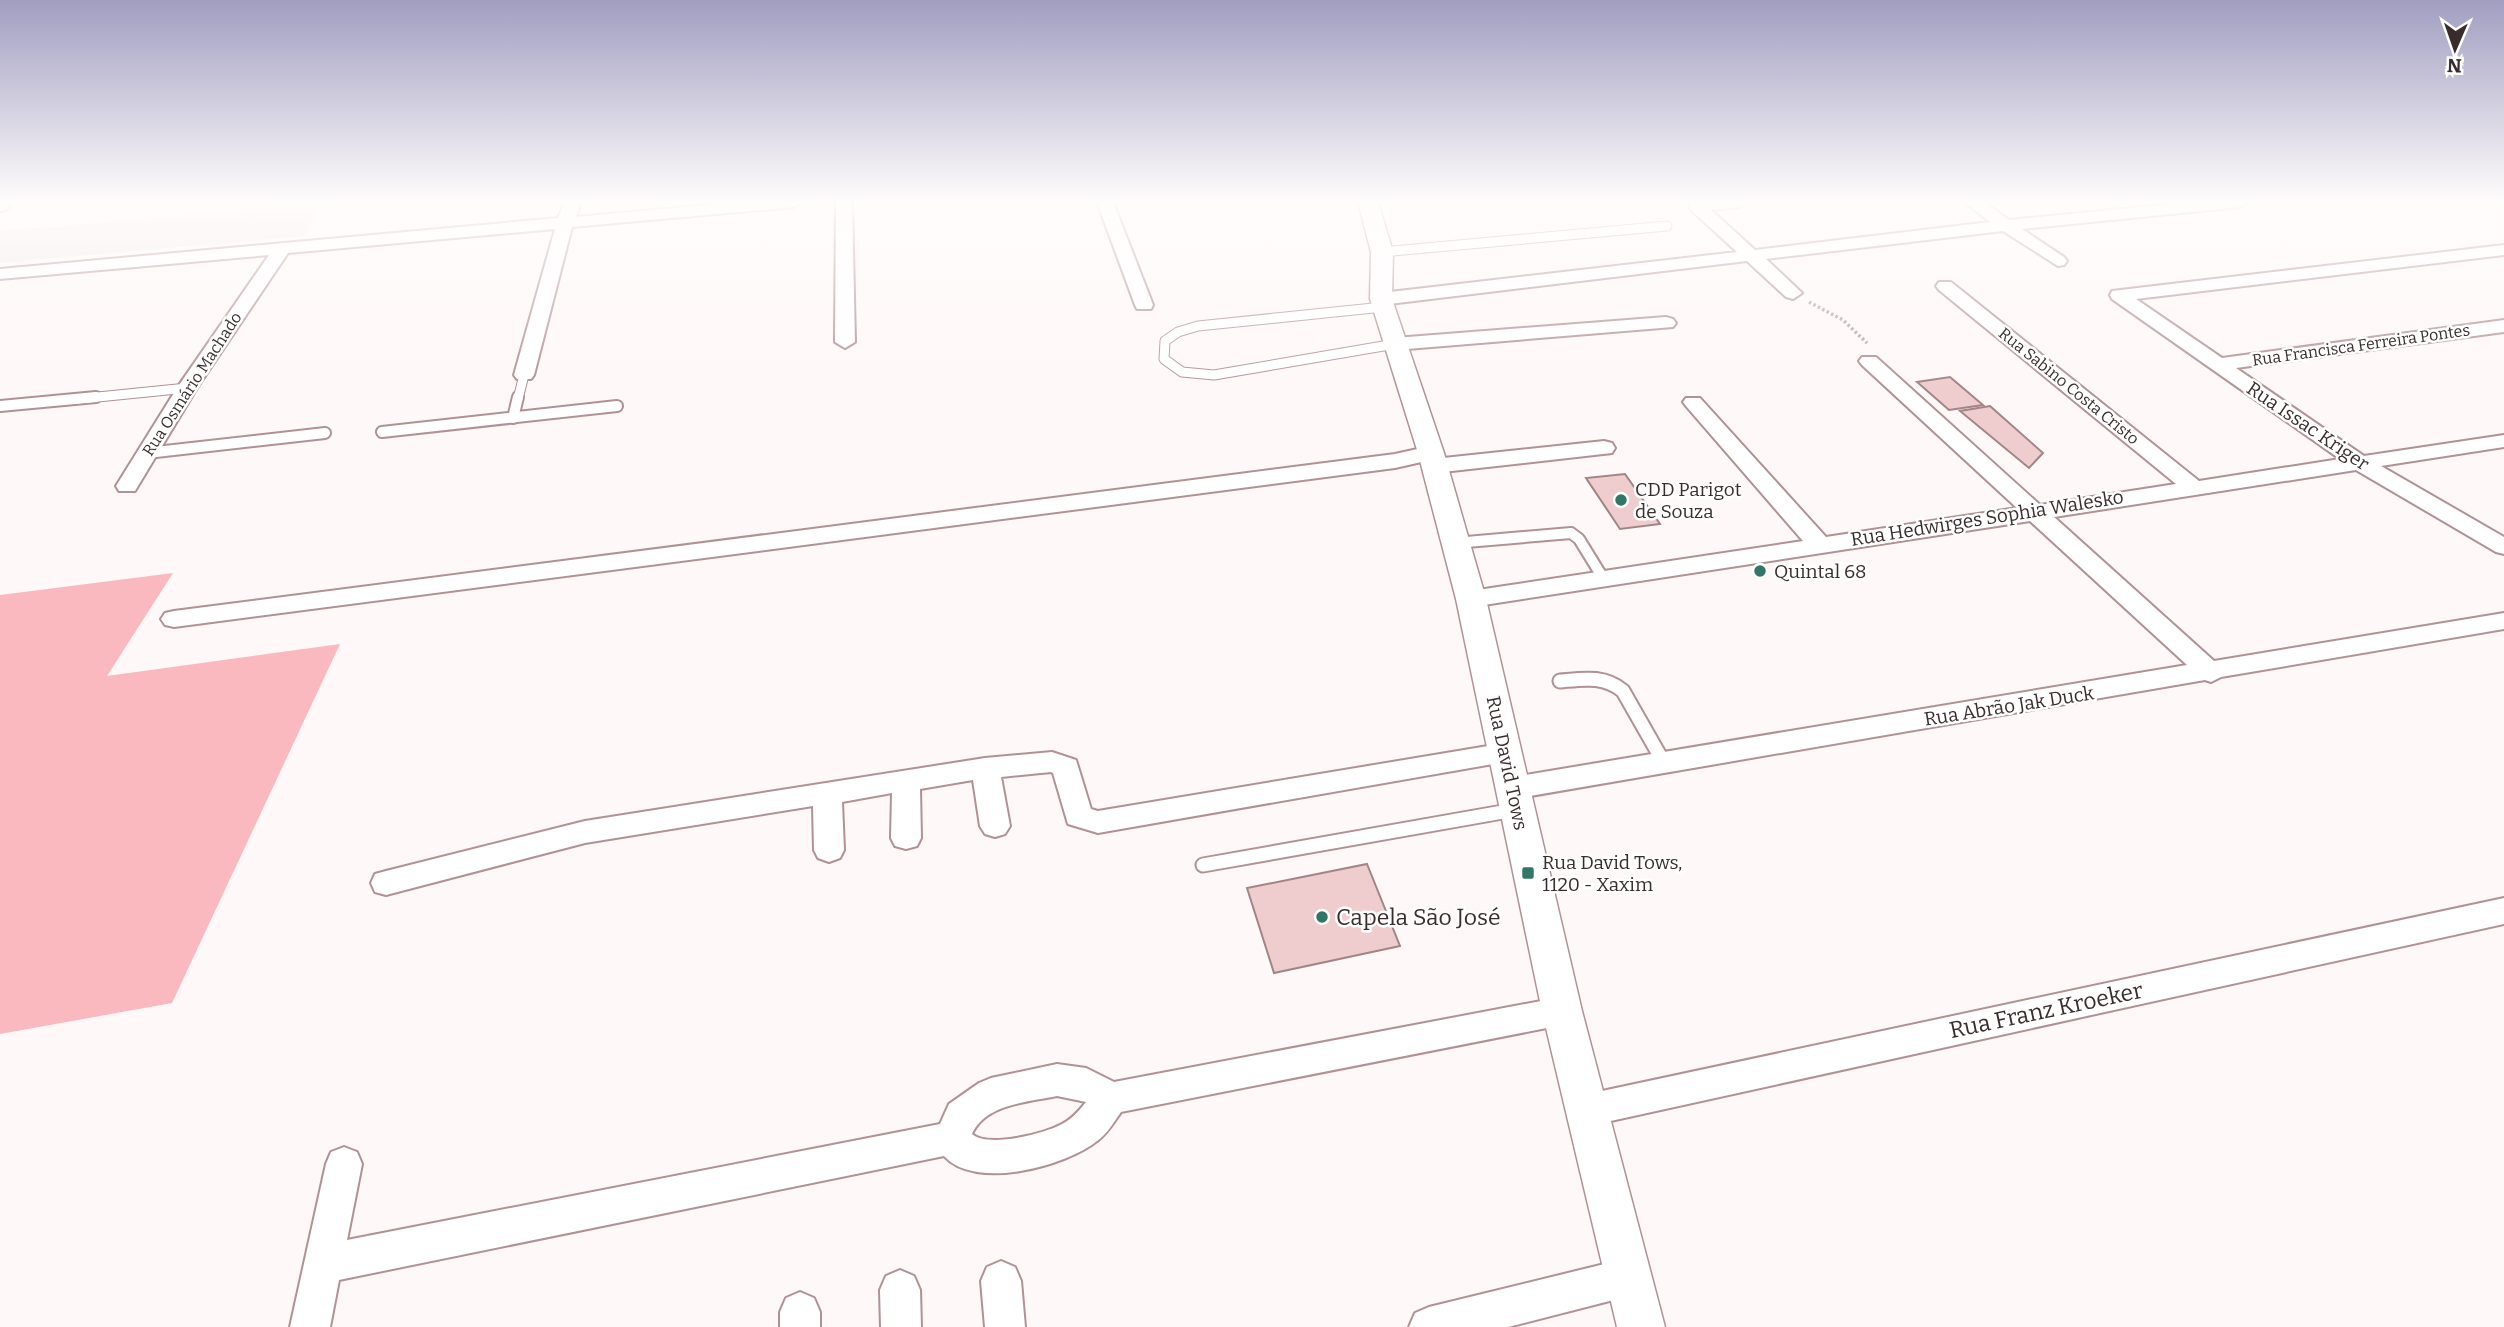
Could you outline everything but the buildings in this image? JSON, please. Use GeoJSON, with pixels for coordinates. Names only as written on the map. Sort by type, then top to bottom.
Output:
{"type":"FeatureCollection","features":[{"type":"Feature","properties":{"kind":"street"},"geometry":{"type":"LineString","coordinates":[[0,274],[110,264]]}},
{"type":"Feature","properties":{"kind":"street","name":"Rua Osmário Machado"},"geometry":{"type":"LineString","coordinates":[[127,486],[187,388],[272,264]]}},
{"type":"Feature","properties":{"kind":"street"},"geometry":{"type":"LineString","coordinates":[[524,375],[554,264]]}},
{"type":"Feature","properties":{"kind":"street"},"geometry":{"type":"LineString","coordinates":[[844,264],[845,342]]}},
{"type":"Feature","properties":{"kind":"street"},"geometry":{"type":"LineString","coordinates":[[1128,264],[1144,305]]}},
{"type":"Feature","properties":{"kind":"street","name":"Rua David Tows"},"geometry":{"type":"LineString","coordinates":[[1382,264],[1382,303],[1432,460],[1471,599],[1562,1010],[1641,1327]]}},
{"type":"Feature","properties":{"kind":"street"},"geometry":{"type":"LineString","coordinates":[[1382,303],[1684,264]]}},
{"type":"Feature","properties":{"kind":"street"},"geometry":{"type":"LineString","coordinates":[[1762,264],[1793,293]]}},
{"type":"Feature","properties":{"kind":"street","name":"Rua Issac Kriger"},"geometry":{"type":"LineString","coordinates":[[2385,264],[2119,295],[2361,464],[2504,547]]}},
{"type":"Feature","properties":{"kind":"street","name":"Rua Sabino Costa Cristo"},"geometry":{"type":"LineString","coordinates":[[1945,286],[2193,487]]}},
{"type":"Feature","properties":{"kind":"street"},"geometry":{"type":"LineString","coordinates":[[1395,344],[1666,323]]}},
{"type":"Feature","properties":{"kind":"street","name":"Rua Francisca Ferreira Pontes"},"geometry":{"type":"LineString","coordinates":[[2218,364],[2504,326]]}},
{"type":"Feature","properties":{"kind":"street"},"geometry":{"type":"LineString","coordinates":[[1869,361],[2211,673]]}},
{"type":"Feature","properties":{"kind":"street"},"geometry":{"type":"LineString","coordinates":[[1693,402],[1819,544]]}},
{"type":"Feature","properties":{"kind":"street","name":"Rua Hedwirges Sophia Walesko"},"geometry":{"type":"LineString","coordinates":[[1471,599],[2504,441]]}},
{"type":"Feature","properties":{"kind":"street"},"geometry":{"type":"LineString","coordinates":[[174,618],[1395,461],[1604,448]]}},
{"type":"Feature","properties":{"kind":"street","name":"Rua Abrão Jak Duck"},"geometry":{"type":"LineString","coordinates":[[1516,799],[1664,764],[2504,621]]}},
{"type":"Feature","properties":{"kind":"street"},"geometry":{"type":"LineString","coordinates":[[386,883],[585,832],[985,768],[1052,762],[1062,764],[1066,767],[1078,816],[1098,822],[1506,753]]}},
{"type":"Feature","properties":{"kind":"street"},"geometry":{"type":"LineString","coordinates":[[985,768],[995,826]]}},
{"type":"Feature","properties":{"kind":"street"},"geometry":{"type":"LineString","coordinates":[[906,780],[906,838]]}},
{"type":"Feature","properties":{"kind":"street"},"geometry":{"type":"LineString","coordinates":[[828,793],[830,850]]}},
{"type":"Feature","properties":{"kind":"street","name":"Rua Franz Kroeker"},"geometry":{"type":"LineString","coordinates":[[1588,1110],[2504,911]]}},
{"type":"Feature","properties":{"kind":"street"},"geometry":{"type":"LineString","coordinates":[[952,1138],[963,1150],[982,1155],[1013,1156],[1060,1142],[1083,1130],[1111,1098],[1562,1010]]}},
{"type":"Feature","properties":{"kind":"street"},"geometry":{"type":"LineString","coordinates":[[952,1138],[962,1116],[991,1094],[1057,1080],[1086,1084],[1111,1098]]}},
{"type":"Feature","properties":{"kind":"street"},"geometry":{"type":"LineString","coordinates":[[323,1264],[952,1138]]}},
{"type":"Feature","properties":{"kind":"street"},"geometry":{"type":"LineString","coordinates":[[310,1327],[344,1164]]}},
{"type":"Feature","properties":{"kind":"street"},"geometry":{"type":"LineString","coordinates":[[1429,1327],[1629,1276]]}},
{"type":"Feature","properties":{"kind":"street"},"geometry":{"type":"LineString","coordinates":[[1001,1281],[1006,1327]]}},
{"type":"Feature","properties":{"kind":"lane"},"geometry":{"type":"LineString","coordinates":[[1382,303],[1198,326],[1178,332],[1165,341],[1164,359],[1182,372],[1214,375],[1395,344]]}},
{"type":"Feature","properties":{"kind":"lane"},"geometry":{"type":"LineString","coordinates":[[513,418],[524,375]]}},
{"type":"Feature","properties":{"kind":"lane"},"geometry":{"type":"LineString","coordinates":[[0,406],[187,388]]}},
{"type":"Feature","properties":{"kind":"lane"},"geometry":{"type":"LineString","coordinates":[[382,432],[617,406]]}},
{"type":"Feature","properties":{"kind":"lane"},"geometry":{"type":"LineString","coordinates":[[147,453],[325,433]]}},
{"type":"Feature","properties":{"kind":"lane"},"geometry":{"type":"LineString","coordinates":[[1455,543],[1571,533],[1579,538],[1603,578]]}},
{"type":"Feature","properties":{"kind":"lane"},"geometry":{"type":"LineString","coordinates":[[1560,681],[1600,678],[1614,681],[1623,691],[1664,764]]}},
{"type":"Feature","properties":{"kind":"lane"},"geometry":{"type":"LineString","coordinates":[[1203,865],[1516,799]]}},
{"type":"Feature","properties":{"kind":"path"},"geometry":{"type":"LineString","coordinates":[[1793,293],[1843,320],[1874,349],[1869,361]]}},
{"type":"Feature","properties":{"kind":"shaded area"},"geometry":{"type":"Polygon","coordinates":[[[173,573],[107,676],[340,644],[172,1003],[0,1034],[0,595],[173,573]]]}},
{"type":"Feature","properties":{"kind":"place","name":"CDD Parigot de Souza"},"geometry":{"type":"Point","coordinates":[1621,500]}},
{"type":"Feature","properties":{"kind":"place","name":"Quintal 68"},"geometry":{"type":"Point","coordinates":[1760,571]}},
{"type":"Feature","properties":{"kind":"place","name":"Rua David Tows, 1120 - Xaxim"},"geometry":{"type":"Point","coordinates":[1528,873]}},
{"type":"Feature","properties":{"kind":"place","name":"Capela São José"},"geometry":{"type":"Point","coordinates":[1322,917]}}]}
